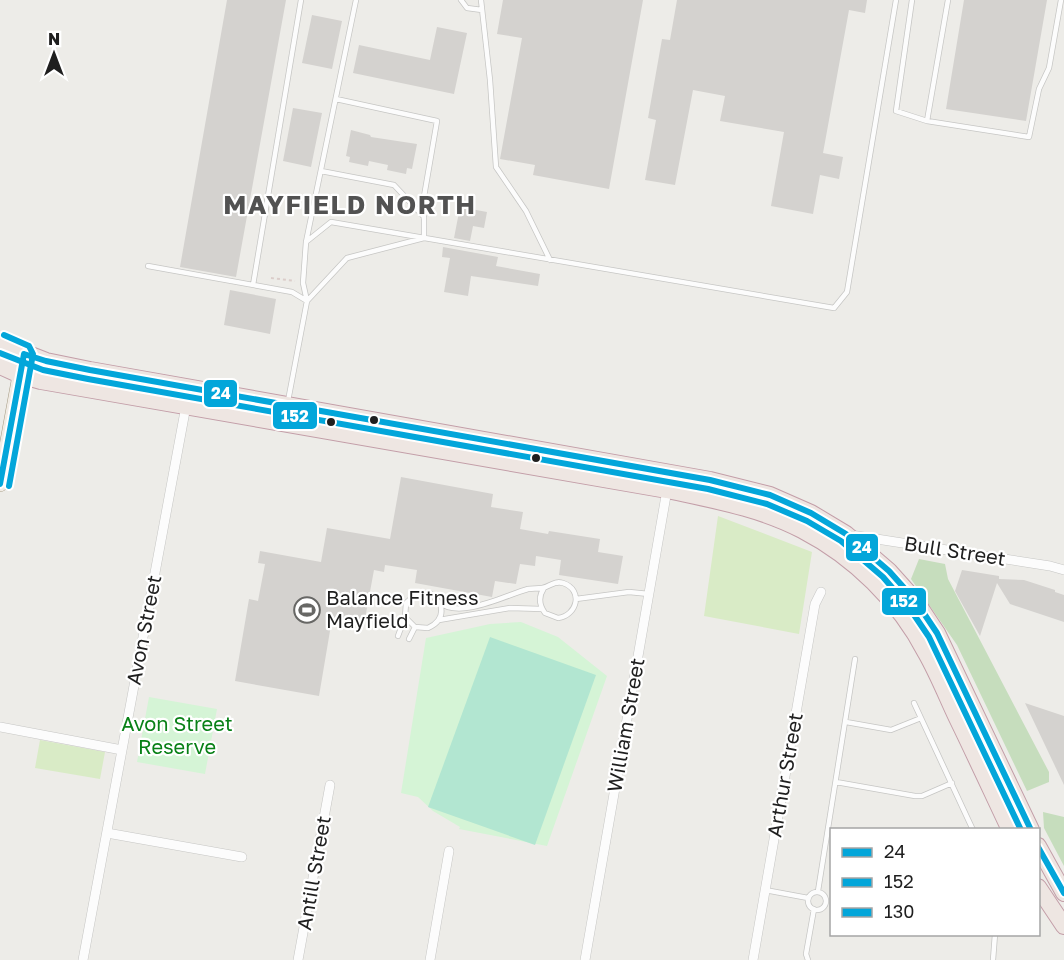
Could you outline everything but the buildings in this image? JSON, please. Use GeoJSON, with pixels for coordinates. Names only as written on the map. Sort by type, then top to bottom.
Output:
{"type":"FeatureCollection","features":[{"type":"Feature","properties":{"kind":"highway"},"geometry":{"type":"LineString","coordinates":[[0,344],[24,354],[90,370],[686,476],[770,495],[811,513],[846,534],[890,571],[915,600],[937,633],[1030,828]]}},
{"type":"Feature","properties":{"kind":"highway"},"geometry":{"type":"LineString","coordinates":[[0,366],[41,381],[667,490],[746,508],[801,530],[835,550],[858,568],[905,619],[926,652],[1009,828]]}},
{"type":"Feature","properties":{"kind":"highway"},"geometry":{"type":"LineString","coordinates":[[1040,850],[1064,893]]}},
{"type":"Feature","properties":{"kind":"highway"},"geometry":{"type":"LineString","coordinates":[[1040,890],[1064,926]]}},
{"type":"Feature","properties":{"kind":"main road"},"geometry":{"type":"LineString","coordinates":[[0,484],[24,354]]}},
{"type":"Feature","properties":{"kind":"street","name":"Avon Street"},"geometry":{"type":"LineString","coordinates":[[83,960],[186,406]]}},
{"type":"Feature","properties":{"kind":"street","name":"William Street"},"geometry":{"type":"LineString","coordinates":[[585,960],[667,490]]}},
{"type":"Feature","properties":{"kind":"street"},"geometry":{"type":"LineString","coordinates":[[746,508],[750,490]]}},
{"type":"Feature","properties":{"kind":"street","name":"Bull Street"},"geometry":{"type":"LineString","coordinates":[[846,534],[1064,570]]}},
{"type":"Feature","properties":{"kind":"street","name":"Arthur Street"},"geometry":{"type":"LineString","coordinates":[[753,960],[815,604],[821,592]]}},
{"type":"Feature","properties":{"kind":"street"},"geometry":{"type":"LineString","coordinates":[[0,727],[122,750]]}},
{"type":"Feature","properties":{"kind":"street","name":"Antill Street"},"geometry":{"type":"LineString","coordinates":[[298,960],[330,785]]}},
{"type":"Feature","properties":{"kind":"street"},"geometry":{"type":"LineString","coordinates":[[107,833],[242,857]]}},
{"type":"Feature","properties":{"kind":"street"},"geometry":{"type":"LineString","coordinates":[[430,960],[449,851]]}},
{"type":"Feature","properties":{"kind":"lane"},"geometry":{"type":"LineString","coordinates":[[253,285],[301,0]]}},
{"type":"Feature","properties":{"kind":"lane"},"geometry":{"type":"LineString","coordinates":[[284,424],[307,301],[303,283],[306,242],[356,0]]}},
{"type":"Feature","properties":{"kind":"lane"},"geometry":{"type":"LineString","coordinates":[[461,0],[467,8],[482,10]]}},
{"type":"Feature","properties":{"kind":"lane"},"geometry":{"type":"LineString","coordinates":[[481,0],[490,80],[496,167],[526,211],[550,260]]}},
{"type":"Feature","properties":{"kind":"lane"},"geometry":{"type":"LineString","coordinates":[[306,242],[332,222],[834,308],[847,292],[896,0]]}},
{"type":"Feature","properties":{"kind":"lane"},"geometry":{"type":"LineString","coordinates":[[912,0],[896,111],[927,121],[1029,138],[1039,90],[1049,68],[1061,0]]}},
{"type":"Feature","properties":{"kind":"lane"},"geometry":{"type":"LineString","coordinates":[[927,121],[948,0]]}},
{"type":"Feature","properties":{"kind":"lane"},"geometry":{"type":"LineString","coordinates":[[336,99],[437,121],[421,214]]}},
{"type":"Feature","properties":{"kind":"lane"},"geometry":{"type":"LineString","coordinates":[[321,171],[394,185],[424,217],[424,238]]}},
{"type":"Feature","properties":{"kind":"lane"},"geometry":{"type":"LineString","coordinates":[[307,301],[347,258],[424,238]]}},
{"type":"Feature","properties":{"kind":"lane"},"geometry":{"type":"LineString","coordinates":[[148,266],[292,292],[307,301]]}},
{"type":"Feature","properties":{"kind":"lane"},"geometry":{"type":"LineString","coordinates":[[398,636],[405,617],[406,603],[416,594],[430,593],[440,603],[462,608],[532,588],[544,588],[554,583],[565,584],[571,588],[576,598],[572,612],[563,618],[553,618],[542,609],[510,608],[439,620],[428,628],[415,627],[405,617]]}},
{"type":"Feature","properties":{"kind":"lane"},"geometry":{"type":"LineString","coordinates":[[542,609],[540,598],[544,588]]}},
{"type":"Feature","properties":{"kind":"lane"},"geometry":{"type":"LineString","coordinates":[[576,598],[629,592],[649,594]]}},
{"type":"Feature","properties":{"kind":"lane"},"geometry":{"type":"LineString","coordinates":[[439,620],[440,603]]}},
{"type":"Feature","properties":{"kind":"lane"},"geometry":{"type":"LineString","coordinates":[[409,639],[415,627]]}},
{"type":"Feature","properties":{"kind":"lane"},"geometry":{"type":"LineString","coordinates":[[830,828],[855,659]]}},
{"type":"Feature","properties":{"kind":"lane"},"geometry":{"type":"LineString","coordinates":[[914,703],[972,828]]}},
{"type":"Feature","properties":{"kind":"lane"},"geometry":{"type":"LineString","coordinates":[[846,722],[891,730],[921,718]]}},
{"type":"Feature","properties":{"kind":"lane"},"geometry":{"type":"LineString","coordinates":[[836,782],[915,796],[952,783]]}},
{"type":"Feature","properties":{"kind":"lane"},"geometry":{"type":"LineString","coordinates":[[818,891],[829,840]]}},
{"type":"Feature","properties":{"kind":"lane"},"geometry":{"type":"LineString","coordinates":[[765,890],[808,898]]}},
{"type":"Feature","properties":{"kind":"lane"},"geometry":{"type":"LineString","coordinates":[[818,891],[829,902],[822,908],[814,909],[809,906],[808,898],[818,891]]}},
{"type":"Feature","properties":{"kind":"lane"},"geometry":{"type":"LineString","coordinates":[[807,960],[806,954],[814,909]]}},
{"type":"Feature","properties":{"kind":"lane"},"geometry":{"type":"LineString","coordinates":[[993,960],[995,936]]}},
{"type":"Feature","properties":{"kind":"path"},"geometry":{"type":"LineString","coordinates":[[271,278],[295,281]]}},
{"type":"Feature","properties":{"kind":"green space"},"geometry":{"type":"Polygon","coordinates":[[[718,516],[812,552],[799,634],[704,616],[718,516]]]}},
{"type":"Feature","properties":{"kind":"green space"},"geometry":{"type":"Polygon","coordinates":[[[919,559],[945,564],[948,579],[1049,772],[1049,782],[1027,791],[957,645],[911,579],[919,559]]]}},
{"type":"Feature","properties":{"kind":"green space"},"geometry":{"type":"Polygon","coordinates":[[[521,622],[558,637],[607,676],[547,846],[459,829],[460,827],[433,811],[418,797],[401,793],[426,638],[490,624],[521,622]]]}},
{"type":"Feature","properties":{"kind":"green space"},"geometry":{"type":"Polygon","coordinates":[[[490,637],[596,675],[535,845],[428,807],[490,637]]]}},
{"type":"Feature","properties":{"kind":"green space","name":"Avon Street Reserve"},"geometry":{"type":"Polygon","coordinates":[[[149,697],[217,709],[205,774],[137,762],[149,697]]]}},
{"type":"Feature","properties":{"kind":"green space"},"geometry":{"type":"Polygon","coordinates":[[[40,740],[105,752],[100,779],[35,768],[40,740]]]}},
{"type":"Feature","properties":{"kind":"green space"},"geometry":{"type":"Polygon","coordinates":[[[1043,812],[1064,817],[1064,866],[1044,828],[1043,812]]]}},
{"type":"Feature","properties":{"kind":"transit line","name":"130"},"geometry":{"type":"LineString","coordinates":[[4,335],[29,346],[33,354],[9,486]]}},
{"type":"Feature","properties":{"kind":"transit line","name":"152"},"geometry":{"type":"LineString","coordinates":[[0,353],[43,370],[88,379],[708,489],[767,504],[807,521],[841,541],[883,577],[908,606],[929,637],[1020,828]]}},
{"type":"Feature","properties":{"kind":"transit line","name":"24"},"geometry":{"type":"LineString","coordinates":[[0,484],[24,354],[90,370],[710,480],[770,495],[811,513],[846,534],[889,571],[915,600],[937,633],[1030,828]]}},
{"type":"Feature","properties":{"kind":"transit line","name":"24"},"geometry":{"type":"LineString","coordinates":[[1040,851],[1064,893]]}},
{"type":"Feature","properties":{"kind":"place","name":"Balance Fitness Mayfield"},"geometry":{"type":"Point","coordinates":[307,610]}},
{"type":"Feature","properties":{"kind":"district","name":"MAYFIELD NORTH"},"geometry":{"type":"Point","coordinates":[350,205]}}]}
